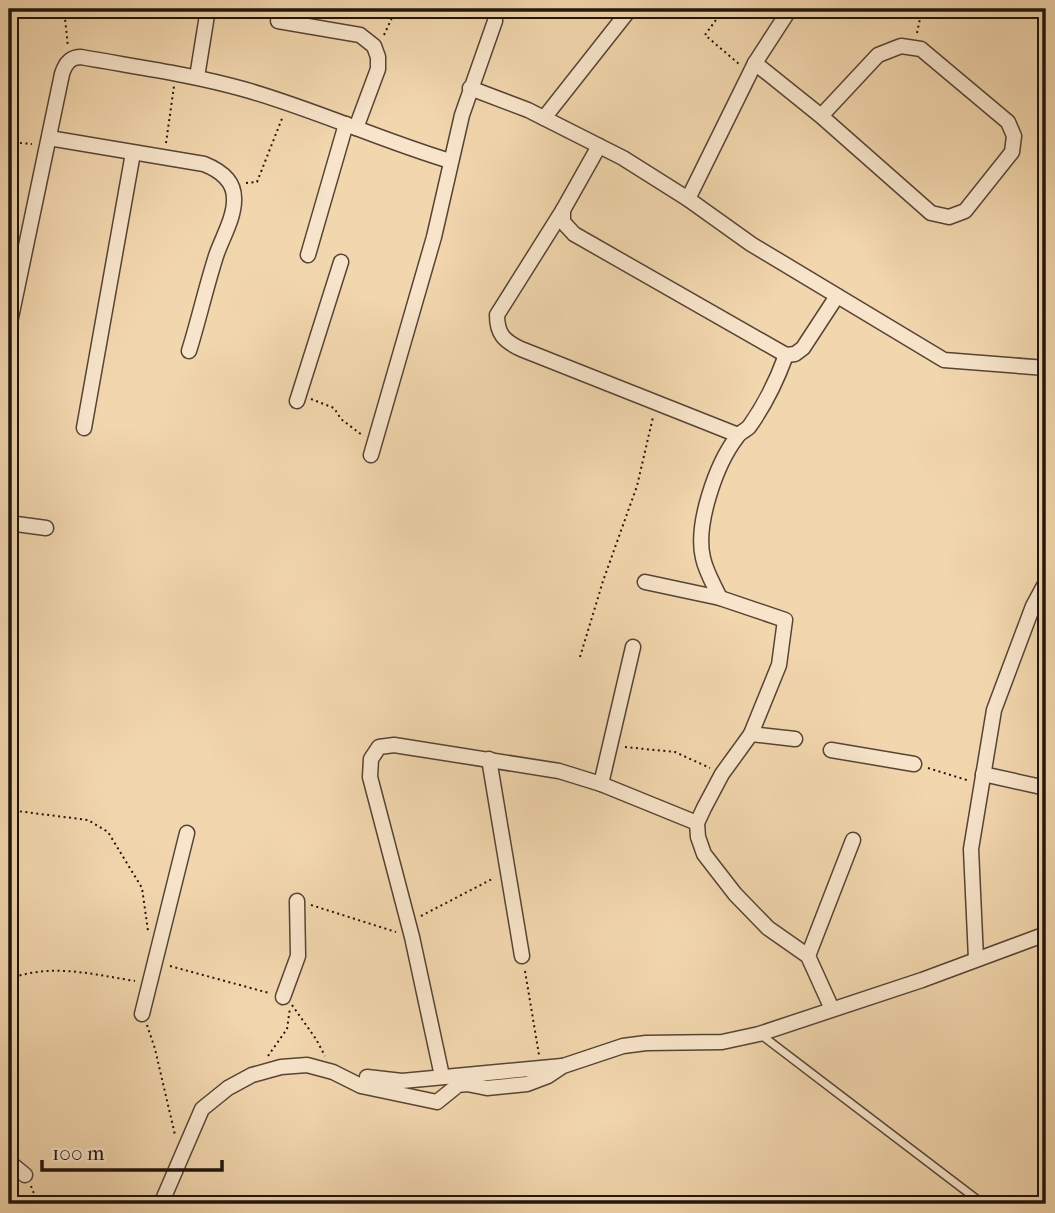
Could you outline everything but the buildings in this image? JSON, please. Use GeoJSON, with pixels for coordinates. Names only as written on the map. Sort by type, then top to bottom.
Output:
{"type":"FeatureCollection","features":[{"type":"Feature","properties":{"kind":"street"},"geometry":{"type":"LineString","coordinates":[[197,77],[208,9]]}},
{"type":"Feature","properties":{"kind":"street"},"geometry":{"type":"LineString","coordinates":[[544,118],[630,9]]}},
{"type":"Feature","properties":{"kind":"street"},"geometry":{"type":"LineString","coordinates":[[688,199],[753,68],[790,9]]}},
{"type":"Feature","properties":{"kind":"street"},"geometry":{"type":"LineString","coordinates":[[278,21],[353,34],[370,41],[377,52],[379,63],[351,126],[308,256]]}},
{"type":"Feature","properties":{"kind":"street"},"geometry":{"type":"LineString","coordinates":[[373,449],[434,237],[450,161],[470,88],[495,21]]}},
{"type":"Feature","properties":{"kind":"street"},"geometry":{"type":"LineString","coordinates":[[753,68],[821,116],[931,213],[948,217],[965,211],[1012,152],[1014,136],[1008,122],[921,49],[901,46],[878,55],[821,116]]}},
{"type":"Feature","properties":{"kind":"street"},"geometry":{"type":"LineString","coordinates":[[9,327],[13,275],[48,142],[63,68],[72,58],[81,57],[197,77],[288,103],[450,161]]}},
{"type":"Feature","properties":{"kind":"street"},"geometry":{"type":"LineString","coordinates":[[470,88],[544,118],[599,146],[688,199],[751,244],[944,360],[1046,368]]}},
{"type":"Feature","properties":{"kind":"street"},"geometry":{"type":"LineString","coordinates":[[48,142],[211,167],[223,174],[231,185],[234,208],[213,267],[189,351]]}},
{"type":"Feature","properties":{"kind":"street"},"geometry":{"type":"LineString","coordinates":[[599,146],[563,210],[497,315],[500,336],[521,349],[738,435]]}},
{"type":"Feature","properties":{"kind":"street"},"geometry":{"type":"LineString","coordinates":[[84,428],[133,153]]}},
{"type":"Feature","properties":{"kind":"street"},"geometry":{"type":"LineString","coordinates":[[563,210],[563,222],[574,234],[786,355],[795,354],[803,348],[837,296]]}},
{"type":"Feature","properties":{"kind":"street"},"geometry":{"type":"LineString","coordinates":[[298,398],[341,262]]}},
{"type":"Feature","properties":{"kind":"street"},"geometry":{"type":"LineString","coordinates":[[720,598],[703,560],[701,527],[716,476],[738,435],[747,430],[778,377],[786,355]]}},
{"type":"Feature","properties":{"kind":"street"},"geometry":{"type":"LineString","coordinates":[[9,523],[46,528]]}},
{"type":"Feature","properties":{"kind":"street"},"geometry":{"type":"LineString","coordinates":[[645,582],[720,598],[785,620],[779,665],[751,734],[722,774],[697,823],[698,837],[704,854],[735,894],[768,928],[808,956],[832,1009]]}},
{"type":"Feature","properties":{"kind":"street"},"geometry":{"type":"LineString","coordinates":[[976,959],[971,849],[994,710],[1032,606],[1046,582]]}},
{"type":"Feature","properties":{"kind":"street"},"geometry":{"type":"LineString","coordinates":[[601,784],[633,647]]}},
{"type":"Feature","properties":{"kind":"street"},"geometry":{"type":"LineString","coordinates":[[751,734],[795,739]]}},
{"type":"Feature","properties":{"kind":"street"},"geometry":{"type":"LineString","coordinates":[[442,1076],[410,930],[370,777],[371,759],[379,747],[394,745],[559,771],[601,784],[697,823]]}},
{"type":"Feature","properties":{"kind":"street"},"geometry":{"type":"LineString","coordinates":[[831,750],[914,764]]}},
{"type":"Feature","properties":{"kind":"street"},"geometry":{"type":"LineString","coordinates":[[489,759],[522,956]]}},
{"type":"Feature","properties":{"kind":"street"},"geometry":{"type":"LineString","coordinates":[[982,779],[1046,788]]}},
{"type":"Feature","properties":{"kind":"street"},"geometry":{"type":"LineString","coordinates":[[142,1014],[187,834]]}},
{"type":"Feature","properties":{"kind":"street"},"geometry":{"type":"LineString","coordinates":[[808,956],[853,841]]}},
{"type":"Feature","properties":{"kind":"street"},"geometry":{"type":"LineString","coordinates":[[283,997],[298,956],[297,901]]}},
{"type":"Feature","properties":{"kind":"street"},"geometry":{"type":"LineString","coordinates":[[367,1077],[402,1081],[442,1076],[468,1080],[487,1088],[527,1084],[548,1076],[563,1066],[623,1046],[722,1042],[759,1034],[922,980],[1046,934]]}},
{"type":"Feature","properties":{"kind":"street"},"geometry":{"type":"LineString","coordinates":[[161,1204],[202,1109],[228,1088],[252,1075],[281,1067],[307,1065],[333,1072],[360,1086],[437,1102],[468,1080],[541,1067],[563,1066]]}},
{"type":"Feature","properties":{"kind":"street"},"geometry":{"type":"LineString","coordinates":[[9,1162],[25,1175]]}},
{"type":"Feature","properties":{"kind":"lane"},"geometry":{"type":"LineString","coordinates":[[759,1034],[983,1204]]}},
{"type":"Feature","properties":{"kind":"path"},"geometry":{"type":"LineString","coordinates":[[64,9],[67,41],[72,58]]}},
{"type":"Feature","properties":{"kind":"path"},"geometry":{"type":"LineString","coordinates":[[370,41],[386,35],[396,9]]}},
{"type":"Feature","properties":{"kind":"path"},"geometry":{"type":"LineString","coordinates":[[708,9],[718,17],[705,35],[753,68]]}},
{"type":"Feature","properties":{"kind":"path"},"geometry":{"type":"LineString","coordinates":[[914,48],[922,9]]}},
{"type":"Feature","properties":{"kind":"path"},"geometry":{"type":"LineString","coordinates":[[164,158],[175,73]]}},
{"type":"Feature","properties":{"kind":"path"},"geometry":{"type":"LineString","coordinates":[[231,185],[257,182],[288,103]]}},
{"type":"Feature","properties":{"kind":"path"},"geometry":{"type":"LineString","coordinates":[[9,142],[48,142]]}},
{"type":"Feature","properties":{"kind":"path"},"geometry":{"type":"LineString","coordinates":[[298,398],[334,408],[341,419],[373,449]]}},
{"type":"Feature","properties":{"kind":"path"},"geometry":{"type":"LineString","coordinates":[[580,657],[603,581],[637,486],[657,402]]}},
{"type":"Feature","properties":{"kind":"path"},"geometry":{"type":"LineString","coordinates":[[610,745],[675,752],[722,774]]}},
{"type":"Feature","properties":{"kind":"path"},"geometry":{"type":"LineString","coordinates":[[914,764],[982,779]]}},
{"type":"Feature","properties":{"kind":"path"},"geometry":{"type":"LineString","coordinates":[[9,810],[88,820],[108,832],[142,888],[146,926],[157,955],[283,997]]}},
{"type":"Feature","properties":{"kind":"path"},"geometry":{"type":"LineString","coordinates":[[297,901],[410,930],[508,871]]}},
{"type":"Feature","properties":{"kind":"path"},"geometry":{"type":"LineString","coordinates":[[522,956],[541,1067]]}},
{"type":"Feature","properties":{"kind":"path"},"geometry":{"type":"LineString","coordinates":[[9,979],[27,972],[52,969],[150,984]]}},
{"type":"Feature","properties":{"kind":"path"},"geometry":{"type":"LineString","coordinates":[[252,1075],[287,1029],[291,1005],[316,1039],[333,1072]]}},
{"type":"Feature","properties":{"kind":"path"},"geometry":{"type":"LineString","coordinates":[[142,1014],[152,1036],[180,1156]]}},
{"type":"Feature","properties":{"kind":"path"},"geometry":{"type":"LineString","coordinates":[[25,1175],[38,1204]]}}]}
